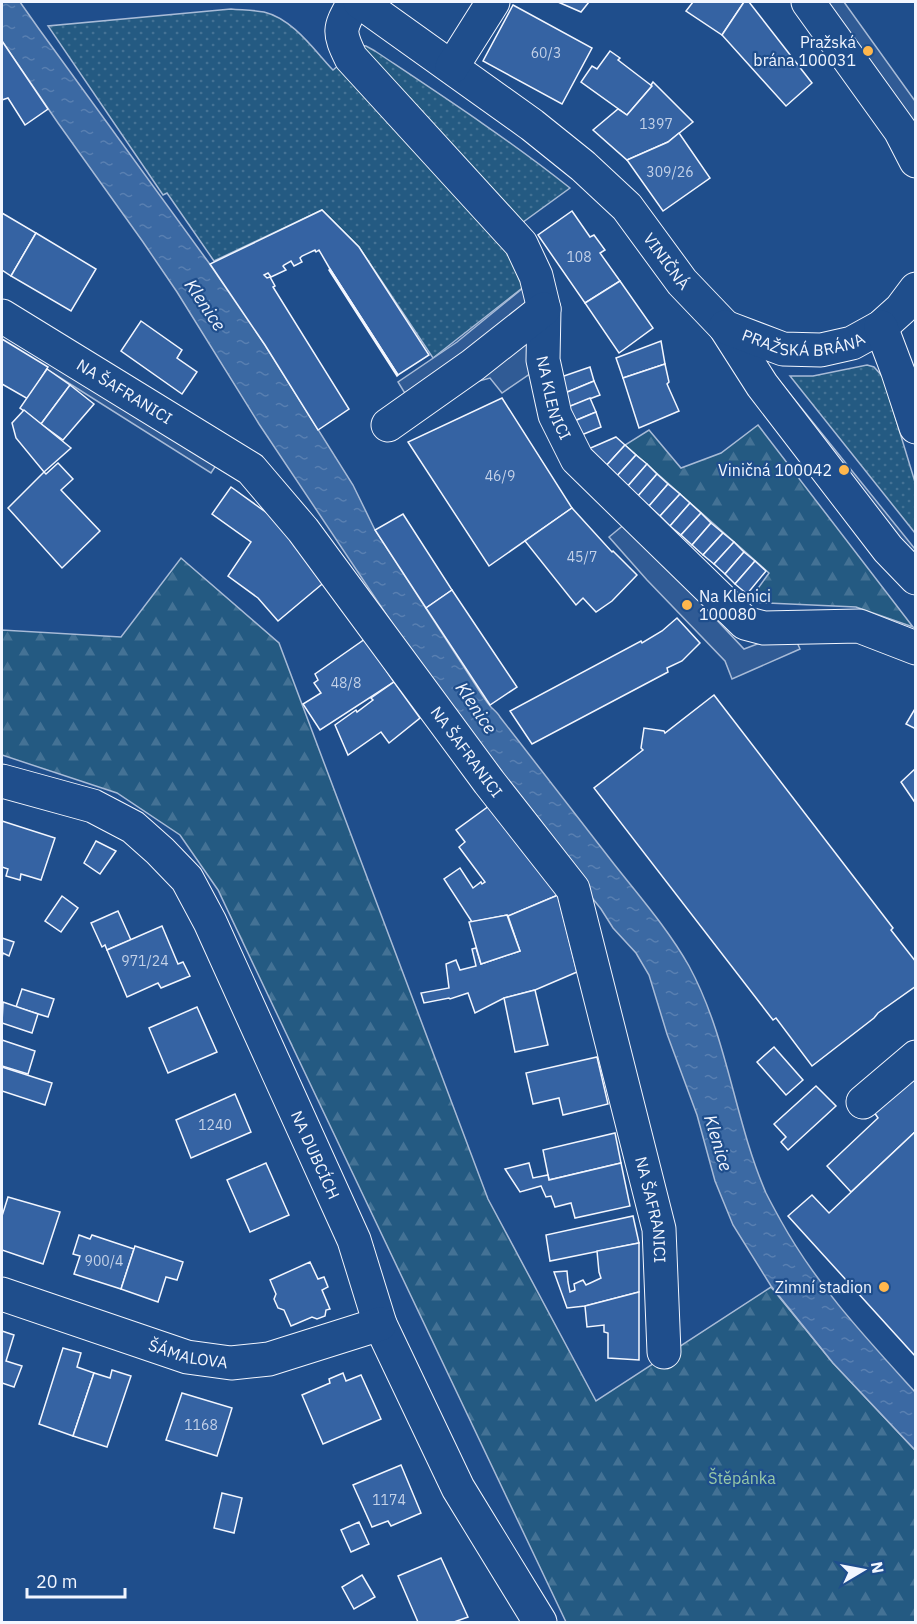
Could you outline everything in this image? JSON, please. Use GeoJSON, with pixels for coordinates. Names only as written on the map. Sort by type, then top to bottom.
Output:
{"type":"FeatureCollection","features":[{"type":"Feature","properties":{"kind":"street","name":"NA KLENICI"},"geometry":{"type":"LineString","coordinates":[[354,2],[342,24],[342,41],[351,58],[521,244],[536,276],[544,309],[543,360],[555,415],[578,459],[745,623],[764,628],[859,626],[915,648]]}},
{"type":"Feature","properties":{"kind":"street","name":"VINIČNÁ"},"geometry":{"type":"LineString","coordinates":[[360,2],[532,125],[583,166],[627,207],[682,282],[725,327],[762,386],[888,549],[915,578]]}},
{"type":"Feature","properties":{"kind":"street"},"geometry":{"type":"LineString","coordinates":[[452,67],[493,2]]}},
{"type":"Feature","properties":{"kind":"street"},"geometry":{"type":"LineString","coordinates":[[808,2],[900,130],[915,161]]}},
{"type":"Feature","properties":{"kind":"street","name":"PRAŽSKÁ BRÁNA"},"geometry":{"type":"LineString","coordinates":[[725,327],[783,349],[821,350],[852,343],[881,327],[901,309],[915,289]]}},
{"type":"Feature","properties":{"kind":"street"},"geometry":{"type":"LineString","coordinates":[[388,425],[544,309]]}},
{"type":"Feature","properties":{"kind":"street","name":"NA ŠAFRANICI"},"geometry":{"type":"LineString","coordinates":[[2,316],[251,469],[303,530],[489,782],[573,889],[659,1229],[664,1352]]}},
{"type":"Feature","properties":{"kind":"street","name":"PRAŽSKÁ BRÁNA"},"geometry":{"type":"LineString","coordinates":[[881,327],[915,427]]}},
{"type":"Feature","properties":{"kind":"street","name":"NA DUBCÍCH"},"geometry":{"type":"LineString","coordinates":[[2,781],[93,806],[133,827],[160,850],[187,879],[210,922],[354,1240],[380,1324],[458,1488],[540,1623]]}},
{"type":"Feature","properties":{"kind":"street"},"geometry":{"type":"LineString","coordinates":[[864,1102],[915,1057]]}},
{"type":"Feature","properties":{"kind":"street","name":"ŠÁMALOVA"},"geometry":{"type":"LineString","coordinates":[[2,1294],[187,1357],[231,1363],[269,1359],[380,1324]]}},
{"type":"Feature","properties":{"kind":"green space"},"geometry":{"type":"Polygon","coordinates":[[[231,9],[260,11],[275,16],[294,28],[333,70],[339,65],[513,250],[530,282],[433,358],[359,247],[322,210],[214,261],[167,193],[163,195],[48,26],[231,9]]]}},
{"type":"Feature","properties":{"kind":"green space"},"geometry":{"type":"Polygon","coordinates":[[[358,45],[375,51],[449,100],[570,188],[519,225],[358,45]]]}},
{"type":"Feature","properties":{"kind":"green space"},"geometry":{"type":"Polygon","coordinates":[[[867,365],[874,367],[883,377],[915,482],[915,533],[790,376],[813,376],[867,365]]]}},
{"type":"Feature","properties":{"kind":"green space"},"geometry":{"type":"Polygon","coordinates":[[[758,425],[913,627],[856,607],[748,602],[769,573],[625,445],[649,430],[681,468],[721,453],[758,425]]]}},
{"type":"Feature","properties":{"kind":"green space","name":"Štěpánka"},"geometry":{"type":"Polygon","coordinates":[[[181,558],[279,643],[488,1199],[596,1401],[771,1287],[833,1363],[915,1450],[915,1622],[566,1622],[218,890],[180,835],[117,793],[2,755],[2,630],[121,637],[181,558]]]}},
{"type":"Feature","properties":{"kind":"shaded area","name":"Pražská brána 100031"},"geometry":{"type":"Polygon","coordinates":[[[820,2],[844,2],[915,101],[915,136],[820,2]]]}},
{"type":"Feature","properties":{"kind":"shaded area"},"geometry":{"type":"Polygon","coordinates":[[[523,288],[538,307],[534,371],[502,393],[490,378],[409,400],[398,382],[457,342],[523,288]]]}},
{"type":"Feature","properties":{"kind":"shaded area"},"geometry":{"type":"Polygon","coordinates":[[[2,316],[224,453],[211,473],[2,341],[2,316]]]}},
{"type":"Feature","properties":{"kind":"shaded area","name":"Viničná 100042"},"geometry":{"type":"Polygon","coordinates":[[[782,384],[915,549],[915,568],[774,391],[782,384]]]}},
{"type":"Feature","properties":{"kind":"shaded area","name":"Na Klenici 100080"},"geometry":{"type":"Polygon","coordinates":[[[626,523],[744,649],[792,631],[800,649],[732,679],[725,661],[609,537],[626,523]]]}},
{"type":"Feature","properties":{"kind":"water","name":"Klenice"},"geometry":{"type":"Polygon","coordinates":[[[2,2],[20,2],[209,263],[265,345],[353,485],[375,530],[483,696],[681,952],[702,993],[713,1021],[746,1136],[766,1193],[810,1268],[915,1392],[915,1450],[833,1363],[771,1286],[733,1225],[715,1181],[697,1115],[667,1034],[649,975],[636,953],[613,928],[601,909],[520,808],[428,677],[259,424],[177,292],[2,41],[2,2]]]}},
{"type":"Feature","properties":{"kind":"building"},"geometry":{"type":"Polygon","coordinates":[[[558,2],[589,2],[581,12],[558,2]]]}},
{"type":"Feature","properties":{"kind":"building"},"geometry":{"type":"Polygon","coordinates":[[[693,2],[744,2],[722,35],[686,11],[693,2]]]}},
{"type":"Feature","properties":{"kind":"building"},"geometry":{"type":"Polygon","coordinates":[[[744,2],[749,2],[812,83],[786,106],[722,35],[744,2]]]}},
{"type":"Feature","properties":{"kind":"building"},"geometry":{"type":"Polygon","coordinates":[[[513,5],[592,48],[562,104],[483,61],[513,5]]]}},
{"type":"Feature","properties":{"kind":"building"},"geometry":{"type":"Polygon","coordinates":[[[2,41],[48,109],[25,125],[8,98],[2,100],[2,41]]]}},
{"type":"Feature","properties":{"kind":"building"},"geometry":{"type":"Polygon","coordinates":[[[610,51],[652,86],[627,115],[581,82],[592,66],[597,69],[610,51]]]}},
{"type":"Feature","properties":{"kind":"building"},"geometry":{"type":"Polygon","coordinates":[[[653,82],[693,122],[668,142],[627,160],[593,130],[618,109],[627,115],[653,82]]]}},
{"type":"Feature","properties":{"kind":"building"},"geometry":{"type":"Polygon","coordinates":[[[679,133],[710,178],[663,211],[627,160],[668,142],[679,133]]]}},
{"type":"Feature","properties":{"kind":"building"},"geometry":{"type":"Polygon","coordinates":[[[322,210],[359,247],[429,355],[398,375],[319,250],[302,256],[300,258],[302,262],[294,266],[291,261],[283,266],[286,270],[271,277],[268,273],[264,275],[267,278],[270,277],[275,286],[273,287],[349,409],[318,430],[265,345],[210,264],[322,210]]]}},
{"type":"Feature","properties":{"kind":"building"},"geometry":{"type":"Polygon","coordinates":[[[572,211],[590,237],[594,235],[605,250],[600,253],[620,281],[585,303],[538,235],[572,211]]]}},
{"type":"Feature","properties":{"kind":"building"},"geometry":{"type":"Polygon","coordinates":[[[2,213],[36,233],[11,276],[2,270],[2,213]]]}},
{"type":"Feature","properties":{"kind":"building"},"geometry":{"type":"Polygon","coordinates":[[[36,233],[96,269],[71,311],[11,276],[36,233]]]}},
{"type":"Feature","properties":{"kind":"building"},"geometry":{"type":"Polygon","coordinates":[[[329,270],[398,375],[397,376],[329,270]]]}},
{"type":"Feature","properties":{"kind":"building"},"geometry":{"type":"Polygon","coordinates":[[[620,281],[653,328],[619,353],[585,303],[620,281]]]}},
{"type":"Feature","properties":{"kind":"building"},"geometry":{"type":"Polygon","coordinates":[[[141,321],[182,350],[177,358],[197,372],[182,394],[121,351],[141,321]]]}},
{"type":"Feature","properties":{"kind":"building"},"geometry":{"type":"Polygon","coordinates":[[[2,339],[48,367],[28,399],[2,384],[2,339]]]}},
{"type":"Feature","properties":{"kind":"building"},"geometry":{"type":"Polygon","coordinates":[[[661,341],[665,364],[623,378],[616,358],[661,341]]]}},
{"type":"Feature","properties":{"kind":"building"},"geometry":{"type":"Polygon","coordinates":[[[665,364],[669,382],[667,384],[679,411],[639,428],[623,378],[665,364]]]}},
{"type":"Feature","properties":{"kind":"building"},"geometry":{"type":"Polygon","coordinates":[[[590,367],[594,381],[565,393],[561,377],[590,367]]]}},
{"type":"Feature","properties":{"kind":"building"},"geometry":{"type":"Polygon","coordinates":[[[47,369],[70,385],[41,424],[20,408],[47,369]]]}},
{"type":"Feature","properties":{"kind":"building"},"geometry":{"type":"Polygon","coordinates":[[[594,381],[600,395],[568,407],[565,393],[594,381]]]}},
{"type":"Feature","properties":{"kind":"building"},"geometry":{"type":"Polygon","coordinates":[[[70,385],[94,404],[63,440],[41,424],[70,385]]]}},
{"type":"Feature","properties":{"kind":"building"},"geometry":{"type":"Polygon","coordinates":[[[502,398],[572,508],[489,566],[408,442],[502,398]]]}},
{"type":"Feature","properties":{"kind":"building"},"geometry":{"type":"Polygon","coordinates":[[[590,398],[596,412],[572,422],[568,407],[590,398]]]}},
{"type":"Feature","properties":{"kind":"building"},"geometry":{"type":"Polygon","coordinates":[[[24,410],[71,448],[44,472],[16,438],[12,423],[24,410]]]}},
{"type":"Feature","properties":{"kind":"building"},"geometry":{"type":"Polygon","coordinates":[[[596,412],[601,427],[579,436],[572,422],[596,412]]]}},
{"type":"Feature","properties":{"kind":"building"},"geometry":{"type":"Polygon","coordinates":[[[616,437],[625,445],[605,467],[586,450],[616,437]]]}},
{"type":"Feature","properties":{"kind":"building"},"geometry":{"type":"Polygon","coordinates":[[[625,445],[636,455],[616,477],[605,467],[625,445]]]}},
{"type":"Feature","properties":{"kind":"building"},"geometry":{"type":"Polygon","coordinates":[[[636,455],[647,464],[627,487],[616,477],[636,455]]]}},
{"type":"Feature","properties":{"kind":"building"},"geometry":{"type":"Polygon","coordinates":[[[58,463],[73,479],[61,490],[100,531],[62,568],[8,508],[44,472],[46,474],[58,463]]]}},
{"type":"Feature","properties":{"kind":"building"},"geometry":{"type":"Polygon","coordinates":[[[647,464],[657,474],[638,496],[627,487],[647,464]]]}},
{"type":"Feature","properties":{"kind":"building"},"geometry":{"type":"Polygon","coordinates":[[[657,474],[668,484],[649,506],[638,496],[657,474]]]}},
{"type":"Feature","properties":{"kind":"building"},"geometry":{"type":"Polygon","coordinates":[[[668,484],[680,494],[660,516],[649,506],[668,484]]]}},
{"type":"Feature","properties":{"kind":"building"},"geometry":{"type":"Polygon","coordinates":[[[231,487],[274,518],[327,580],[278,621],[258,598],[228,576],[251,542],[212,514],[231,487]]]}},
{"type":"Feature","properties":{"kind":"building"},"geometry":{"type":"Polygon","coordinates":[[[680,494],[690,503],[670,526],[660,516],[680,494]]]}},
{"type":"Feature","properties":{"kind":"building"},"geometry":{"type":"Polygon","coordinates":[[[690,503],[701,513],[681,535],[670,526],[690,503]]]}},
{"type":"Feature","properties":{"kind":"building"},"geometry":{"type":"Polygon","coordinates":[[[572,508],[612,552],[637,575],[612,601],[596,612],[583,598],[576,605],[525,541],[572,508]]]}},
{"type":"Feature","properties":{"kind":"building"},"geometry":{"type":"Polygon","coordinates":[[[701,513],[711,523],[692,545],[681,535],[701,513]]]}},
{"type":"Feature","properties":{"kind":"building"},"geometry":{"type":"Polygon","coordinates":[[[403,514],[452,590],[426,608],[375,530],[403,514]]]}},
{"type":"Feature","properties":{"kind":"building"},"geometry":{"type":"Polygon","coordinates":[[[711,523],[723,533],[703,555],[692,545],[711,523]]]}},
{"type":"Feature","properties":{"kind":"building"},"geometry":{"type":"Polygon","coordinates":[[[723,533],[734,542],[714,564],[703,555],[723,533]]]}},
{"type":"Feature","properties":{"kind":"building"},"geometry":{"type":"Polygon","coordinates":[[[734,542],[744,552],[725,574],[714,564],[734,542]]]}},
{"type":"Feature","properties":{"kind":"building"},"geometry":{"type":"Polygon","coordinates":[[[744,552],[755,561],[735,584],[725,574],[744,552]]]}},
{"type":"Feature","properties":{"kind":"building"},"geometry":{"type":"Polygon","coordinates":[[[755,561],[766,571],[747,594],[735,584],[755,561]]]}},
{"type":"Feature","properties":{"kind":"building"},"geometry":{"type":"Polygon","coordinates":[[[452,590],[517,687],[490,705],[426,608],[452,590]]]}},
{"type":"Feature","properties":{"kind":"building"},"geometry":{"type":"Polygon","coordinates":[[[677,618],[700,643],[682,661],[667,668],[668,672],[532,744],[510,711],[641,641],[642,643],[662,631],[677,618]]]}},
{"type":"Feature","properties":{"kind":"building"},"geometry":{"type":"Polygon","coordinates":[[[365,639],[394,682],[320,730],[303,704],[321,693],[314,683],[318,680],[315,674],[365,639]]]}},
{"type":"Feature","properties":{"kind":"building"},"geometry":{"type":"Polygon","coordinates":[[[394,682],[420,718],[389,743],[381,732],[348,755],[335,725],[356,710],[357,712],[373,700],[371,698],[394,682]]]}},
{"type":"Feature","properties":{"kind":"building"},"geometry":{"type":"Polygon","coordinates":[[[714,695],[893,928],[891,930],[916,962],[916,986],[812,1066],[776,1018],[773,1020],[594,788],[643,750],[641,748],[644,728],[665,733],[714,695]]]}},
{"type":"Feature","properties":{"kind":"building"},"geometry":{"type":"Polygon","coordinates":[[[916,707],[916,729],[906,724],[916,707]]]}},
{"type":"Feature","properties":{"kind":"building"},"geometry":{"type":"Polygon","coordinates":[[[916,768],[916,804],[901,782],[916,768]]]}},
{"type":"Feature","properties":{"kind":"building"},"geometry":{"type":"Polygon","coordinates":[[[489,806],[558,895],[508,916],[472,922],[444,879],[460,868],[473,888],[485,882],[459,847],[465,842],[456,830],[489,806]]]}},
{"type":"Feature","properties":{"kind":"building"},"geometry":{"type":"Polygon","coordinates":[[[2,821],[55,838],[41,880],[21,874],[20,880],[6,876],[8,869],[2,867],[2,821]]]}},
{"type":"Feature","properties":{"kind":"building"},"geometry":{"type":"Polygon","coordinates":[[[96,841],[116,851],[100,874],[84,863],[96,841]]]}},
{"type":"Feature","properties":{"kind":"building"},"geometry":{"type":"Polygon","coordinates":[[[558,895],[577,972],[535,990],[504,998],[475,1013],[468,993],[450,999],[424,1003],[421,993],[449,988],[446,964],[456,960],[460,970],[476,966],[472,949],[476,948],[481,964],[520,951],[508,916],[558,895]]]}},
{"type":"Feature","properties":{"kind":"building"},"geometry":{"type":"Polygon","coordinates":[[[62,896],[78,908],[61,932],[45,921],[62,896]]]}},
{"type":"Feature","properties":{"kind":"building"},"geometry":{"type":"Polygon","coordinates":[[[118,911],[131,940],[107,950],[105,945],[102,947],[91,923],[118,911]]]}},
{"type":"Feature","properties":{"kind":"building"},"geometry":{"type":"Polygon","coordinates":[[[507,915],[520,951],[481,964],[469,922],[507,915]]]}},
{"type":"Feature","properties":{"kind":"building"},"geometry":{"type":"Polygon","coordinates":[[[162,926],[178,964],[183,962],[190,976],[161,988],[158,983],[127,997],[107,950],[162,926]]]}},
{"type":"Feature","properties":{"kind":"building"},"geometry":{"type":"Polygon","coordinates":[[[2,938],[14,942],[9,956],[3,953],[2,957],[2,938]]]}},
{"type":"Feature","properties":{"kind":"building"},"geometry":{"type":"Polygon","coordinates":[[[22,989],[54,999],[48,1017],[16,1007],[22,989]]]}},
{"type":"Feature","properties":{"kind":"building"},"geometry":{"type":"Polygon","coordinates":[[[535,990],[548,1045],[515,1052],[504,998],[535,990]]]}},
{"type":"Feature","properties":{"kind":"building"},"geometry":{"type":"Polygon","coordinates":[[[3,1002],[38,1014],[32,1033],[2,1023],[3,1002]]]}},
{"type":"Feature","properties":{"kind":"building"},"geometry":{"type":"Polygon","coordinates":[[[197,1007],[217,1052],[168,1073],[149,1028],[197,1007]]]}},
{"type":"Feature","properties":{"kind":"building"},"geometry":{"type":"Polygon","coordinates":[[[2,1040],[35,1051],[28,1074],[2,1066],[2,1040]]]}},
{"type":"Feature","properties":{"kind":"building"},"geometry":{"type":"Polygon","coordinates":[[[774,1047],[803,1080],[786,1095],[757,1062],[774,1047]]]}},
{"type":"Feature","properties":{"kind":"building"},"geometry":{"type":"Polygon","coordinates":[[[597,1057],[608,1104],[563,1115],[559,1098],[533,1104],[526,1073],[597,1057]]]}},
{"type":"Feature","properties":{"kind":"building"},"geometry":{"type":"Polygon","coordinates":[[[2,1067],[52,1083],[45,1105],[2,1091],[2,1067]]]}},
{"type":"Feature","properties":{"kind":"building"},"geometry":{"type":"Polygon","coordinates":[[[916,1073],[916,1131],[851,1192],[827,1166],[878,1118],[874,1112],[916,1073]]]}},
{"type":"Feature","properties":{"kind":"building"},"geometry":{"type":"Polygon","coordinates":[[[816,1086],[836,1106],[788,1150],[781,1142],[786,1137],[774,1124],[816,1086]]]}},
{"type":"Feature","properties":{"kind":"building"},"geometry":{"type":"Polygon","coordinates":[[[235,1094],[251,1132],[191,1158],[176,1120],[235,1094]]]}},
{"type":"Feature","properties":{"kind":"building","name":"Zimní stadion"},"geometry":{"type":"Polygon","coordinates":[[[916,1131],[916,1357],[788,1216],[812,1195],[829,1213],[916,1131]]]}},
{"type":"Feature","properties":{"kind":"building"},"geometry":{"type":"Polygon","coordinates":[[[615,1133],[621,1163],[549,1180],[543,1150],[615,1133]]]}},
{"type":"Feature","properties":{"kind":"building"},"geometry":{"type":"Polygon","coordinates":[[[266,1163],[289,1215],[250,1232],[227,1180],[266,1163]]]}},
{"type":"Feature","properties":{"kind":"building"},"geometry":{"type":"Polygon","coordinates":[[[529,1163],[533,1178],[548,1175],[549,1180],[621,1163],[630,1206],[575,1218],[571,1203],[555,1207],[551,1196],[546,1197],[541,1186],[520,1192],[505,1169],[529,1163]]]}},
{"type":"Feature","properties":{"kind":"building"},"geometry":{"type":"Polygon","coordinates":[[[8,1197],[60,1212],[43,1264],[2,1250],[2,1216],[8,1197]]]}},
{"type":"Feature","properties":{"kind":"building"},"geometry":{"type":"Polygon","coordinates":[[[633,1216],[639,1243],[550,1261],[546,1235],[633,1216]]]}},
{"type":"Feature","properties":{"kind":"building"},"geometry":{"type":"Polygon","coordinates":[[[79,1235],[90,1239],[92,1235],[134,1249],[121,1289],[74,1274],[80,1256],[73,1254],[79,1235]]]}},
{"type":"Feature","properties":{"kind":"building"},"geometry":{"type":"Polygon","coordinates":[[[639,1243],[639,1292],[585,1306],[567,1308],[554,1272],[567,1271],[570,1292],[575,1290],[574,1284],[583,1280],[586,1285],[601,1278],[597,1251],[639,1243]]]}},
{"type":"Feature","properties":{"kind":"building"},"geometry":{"type":"Polygon","coordinates":[[[135,1246],[183,1262],[177,1280],[166,1277],[158,1302],[121,1289],[135,1246]]]}},
{"type":"Feature","properties":{"kind":"building"},"geometry":{"type":"Polygon","coordinates":[[[310,1262],[318,1279],[324,1277],[328,1287],[322,1290],[330,1309],[326,1310],[325,1316],[317,1319],[312,1317],[291,1326],[284,1310],[278,1308],[274,1299],[276,1294],[270,1280],[310,1262]]]}},
{"type":"Feature","properties":{"kind":"building"},"geometry":{"type":"Polygon","coordinates":[[[639,1292],[639,1360],[608,1358],[608,1333],[604,1332],[604,1325],[587,1327],[585,1306],[639,1292]]]}},
{"type":"Feature","properties":{"kind":"building"},"geometry":{"type":"Polygon","coordinates":[[[2,1331],[14,1335],[6,1361],[22,1366],[14,1387],[2,1383],[2,1331]]]}},
{"type":"Feature","properties":{"kind":"building"},"geometry":{"type":"Polygon","coordinates":[[[63,1348],[81,1353],[77,1367],[94,1373],[73,1436],[39,1424],[63,1348]]]}},
{"type":"Feature","properties":{"kind":"building"},"geometry":{"type":"Polygon","coordinates":[[[112,1370],[131,1376],[107,1447],[73,1436],[94,1373],[110,1378],[112,1370]]]}},
{"type":"Feature","properties":{"kind":"building"},"geometry":{"type":"Polygon","coordinates":[[[343,1373],[346,1381],[361,1375],[381,1419],[323,1444],[302,1395],[330,1383],[329,1379],[343,1373]]]}},
{"type":"Feature","properties":{"kind":"building"},"geometry":{"type":"Polygon","coordinates":[[[182,1393],[232,1408],[217,1456],[166,1440],[182,1393]]]}},
{"type":"Feature","properties":{"kind":"building"},"geometry":{"type":"Polygon","coordinates":[[[401,1465],[421,1513],[391,1526],[388,1521],[372,1527],[353,1485],[401,1465]]]}},
{"type":"Feature","properties":{"kind":"building"},"geometry":{"type":"Polygon","coordinates":[[[222,1493],[242,1498],[234,1533],[214,1528],[222,1493]]]}},
{"type":"Feature","properties":{"kind":"building"},"geometry":{"type":"Polygon","coordinates":[[[359,1522],[369,1544],[351,1552],[341,1530],[359,1522]]]}},
{"type":"Feature","properties":{"kind":"building"},"geometry":{"type":"Polygon","coordinates":[[[441,1558],[468,1617],[454,1622],[418,1622],[398,1576],[441,1558]]]}},
{"type":"Feature","properties":{"kind":"building"},"geometry":{"type":"Polygon","coordinates":[[[362,1575],[375,1597],[354,1609],[342,1587],[362,1575]]]}},
{"type":"Feature","properties":{"kind":"place","name":"Pražská brána 100031"},"geometry":{"type":"Point","coordinates":[868,51]}},
{"type":"Feature","properties":{"kind":"place","name":"Viničná 100042"},"geometry":{"type":"Point","coordinates":[844,470]}},
{"type":"Feature","properties":{"kind":"place","name":"Na Klenici 100080"},"geometry":{"type":"Point","coordinates":[687,605]}},
{"type":"Feature","properties":{"kind":"place","name":"Zimní stadion"},"geometry":{"type":"Point","coordinates":[884,1287]}}]}
